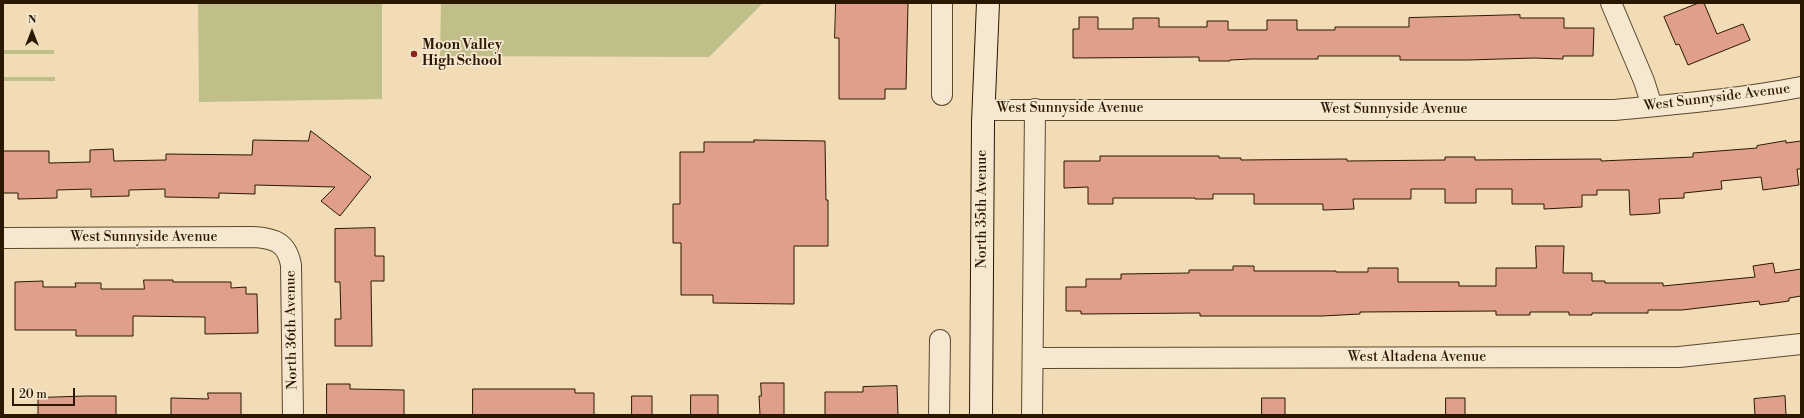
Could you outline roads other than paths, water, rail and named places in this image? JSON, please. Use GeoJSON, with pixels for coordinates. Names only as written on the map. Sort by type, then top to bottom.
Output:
{"type":"FeatureCollection","features":[{"type":"Feature","properties":{"kind":"main road","name":"North 35th Avenue"},"geometry":{"type":"LineString","coordinates":[[981,415],[988,3]]}},
{"type":"Feature","properties":{"kind":"street"},"geometry":{"type":"LineString","coordinates":[[942,3],[942,95]]}},
{"type":"Feature","properties":{"kind":"street"},"geometry":{"type":"LineString","coordinates":[[1611,3],[1644,81],[1652,106]]}},
{"type":"Feature","properties":{"kind":"street","name":"West Sunnyside Avenue"},"geometry":{"type":"LineString","coordinates":[[985,110],[1614,110],[1681,105],[1764,94],[1801,87]]}},
{"type":"Feature","properties":{"kind":"street"},"geometry":{"type":"LineString","coordinates":[[1032,415],[1035,109]]}},
{"type":"Feature","properties":{"kind":"street","name":"West Sunnyside Avenue"},"geometry":{"type":"LineString","coordinates":[[3,238],[254,237],[274,240],[284,246]]}},
{"type":"Feature","properties":{"kind":"street","name":"North 36th Avenue"},"geometry":{"type":"LineString","coordinates":[[284,246],[289,254],[292,276],[293,415]]}},
{"type":"Feature","properties":{"kind":"street"},"geometry":{"type":"LineString","coordinates":[[939,415],[940,340]]}},
{"type":"Feature","properties":{"kind":"street","name":"West Altadena Avenue"},"geometry":{"type":"LineString","coordinates":[[1033,358],[1678,357],[1801,344]]}},
{"type":"Feature","properties":{"kind":"place","name":"Moon Valley High School"},"geometry":{"type":"Point","coordinates":[414,54]}}]}
